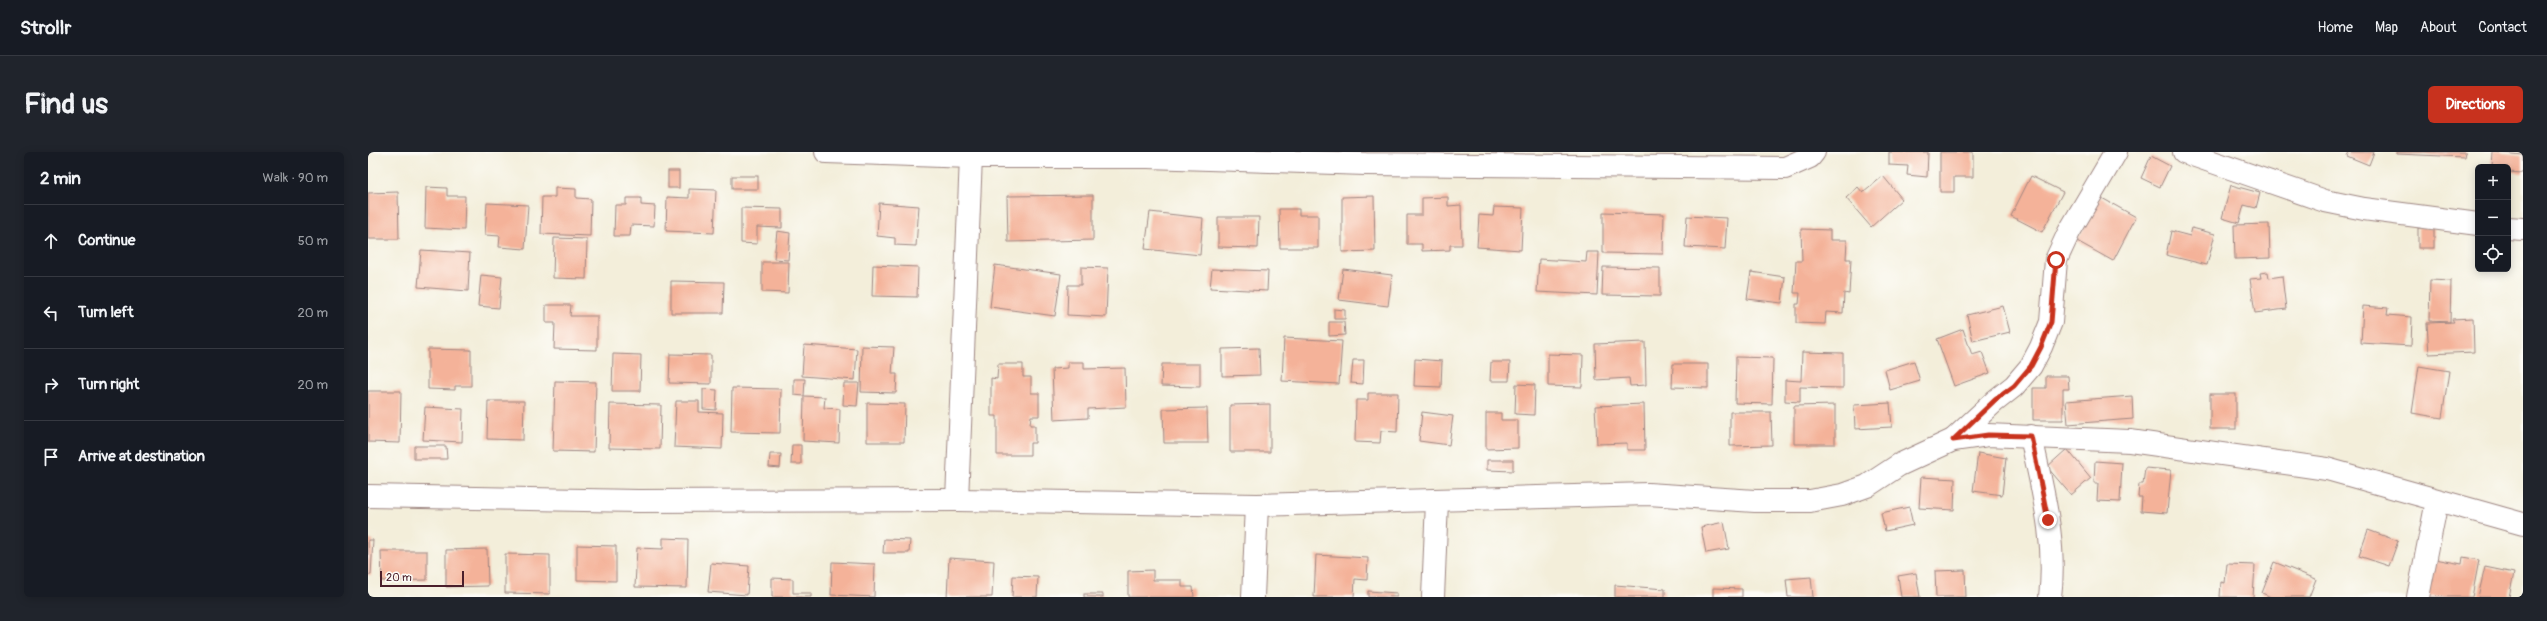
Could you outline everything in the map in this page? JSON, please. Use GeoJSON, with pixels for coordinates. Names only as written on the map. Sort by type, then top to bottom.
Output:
{"type":"FeatureCollection","features":[{"type":"Feature","properties":{"kind":"street"},"geometry":{"type":"LineString","coordinates":[[826,152],[971,157],[1148,154],[1366,164],[1492,158],[1785,168],[1810,157],[1814,152]]}},
{"type":"Feature","properties":{"kind":"street"},"geometry":{"type":"LineString","coordinates":[[1953,440],[1995,400],[2014,386],[2031,366],[2041,347],[2051,322],[2056,260],[2069,232],[2116,152]]}},
{"type":"Feature","properties":{"kind":"street"},"geometry":{"type":"LineString","coordinates":[[2184,152],[2325,201],[2364,209],[2475,224]]}},
{"type":"Feature","properties":{"kind":"street"},"geometry":{"type":"LineString","coordinates":[[956,500],[971,157]]}},
{"type":"Feature","properties":{"kind":"street"},"geometry":{"type":"LineString","coordinates":[[2511,228],[2523,229]]}},
{"type":"Feature","properties":{"kind":"street"},"geometry":{"type":"LineString","coordinates":[[368,496],[638,501],[956,500],[1257,505],[1648,494],[1755,501],[1810,501],[1842,495],[1867,486],[1899,465],[1953,440],[1988,435],[2130,441],[2327,469],[2523,524]]}},
{"type":"Feature","properties":{"kind":"street"},"geometry":{"type":"LineString","coordinates":[[2031,436],[2048,520],[2051,550],[2050,597]]}},
{"type":"Feature","properties":{"kind":"street"},"geometry":{"type":"LineString","coordinates":[[1433,597],[1437,501]]}},
{"type":"Feature","properties":{"kind":"street"},"geometry":{"type":"LineString","coordinates":[[2418,597],[2437,501]]}},
{"type":"Feature","properties":{"kind":"street"},"geometry":{"type":"LineString","coordinates":[[1253,597],[1257,505]]}},
{"type":"Feature","properties":{"kind":"building"},"geometry":{"type":"Polygon","coordinates":[[[1889,152],[1928,152],[1927,177],[1907,175],[1908,166],[1889,165],[1889,152]]]}},
{"type":"Feature","properties":{"kind":"building"},"geometry":{"type":"Polygon","coordinates":[[[1940,152],[1973,152],[1973,177],[1954,177],[1954,192],[1940,192],[1940,152]]]}},
{"type":"Feature","properties":{"kind":"building"},"geometry":{"type":"Polygon","coordinates":[[[2349,152],[2374,152],[2369,165],[2347,156],[2349,152]]]}},
{"type":"Feature","properties":{"kind":"building"},"geometry":{"type":"Polygon","coordinates":[[[2397,152],[2466,152],[2465,157],[2397,154],[2397,152]]]}},
{"type":"Feature","properties":{"kind":"building"},"geometry":{"type":"Polygon","coordinates":[[[2493,152],[2523,155],[2523,173],[2511,172],[2511,164],[2492,164],[2493,152]]]}},
{"type":"Feature","properties":{"kind":"building"},"geometry":{"type":"Polygon","coordinates":[[[2151,156],[2170,166],[2160,187],[2141,178],[2151,156]]]}},
{"type":"Feature","properties":{"kind":"building"},"geometry":{"type":"Polygon","coordinates":[[[668,171],[679,171],[679,188],[668,188],[668,171]]]}},
{"type":"Feature","properties":{"kind":"building"},"geometry":{"type":"Polygon","coordinates":[[[732,176],[758,176],[758,189],[732,189],[732,176]]]}},
{"type":"Feature","properties":{"kind":"building"},"geometry":{"type":"Polygon","coordinates":[[[1883,176],[1902,199],[1871,227],[1846,198],[1858,187],[1863,193],[1883,176]]]}},
{"type":"Feature","properties":{"kind":"building"},"geometry":{"type":"Polygon","coordinates":[[[2031,176],[2063,192],[2042,232],[2011,216],[2031,176]]]}},
{"type":"Feature","properties":{"kind":"building"},"geometry":{"type":"Polygon","coordinates":[[[2231,185],[2260,193],[2256,208],[2244,205],[2239,223],[2222,218],[2231,185]]]}},
{"type":"Feature","properties":{"kind":"building"},"geometry":{"type":"Polygon","coordinates":[[[426,187],[447,188],[447,196],[465,196],[464,230],[425,228],[426,187]]]}},
{"type":"Feature","properties":{"kind":"building"},"geometry":{"type":"Polygon","coordinates":[[[555,188],[576,189],[576,198],[591,199],[590,236],[541,234],[542,197],[555,197],[555,188]]]}},
{"type":"Feature","properties":{"kind":"building"},"geometry":{"type":"Polygon","coordinates":[[[689,189],[716,190],[714,233],[666,231],[667,197],[689,198],[689,189]]]}},
{"type":"Feature","properties":{"kind":"building"},"geometry":{"type":"Polygon","coordinates":[[[398,192],[399,239],[368,239],[368,193],[398,192]]]}},
{"type":"Feature","properties":{"kind":"building"},"geometry":{"type":"Polygon","coordinates":[[[1093,195],[1093,240],[1008,242],[1007,196],[1093,195]]]}},
{"type":"Feature","properties":{"kind":"building"},"geometry":{"type":"Polygon","coordinates":[[[1374,196],[1375,251],[1342,252],[1342,197],[1374,196]]]}},
{"type":"Feature","properties":{"kind":"building"},"geometry":{"type":"Polygon","coordinates":[[[1448,197],[1448,206],[1461,205],[1462,245],[1450,245],[1450,250],[1422,251],[1422,244],[1407,244],[1407,215],[1422,215],[1422,198],[1448,197]]]}},
{"type":"Feature","properties":{"kind":"building"},"geometry":{"type":"Polygon","coordinates":[[[2100,197],[2136,217],[2113,261],[2077,241],[2100,197]]]}},
{"type":"Feature","properties":{"kind":"building"},"geometry":{"type":"Polygon","coordinates":[[[626,198],[641,198],[641,205],[655,206],[654,226],[631,225],[630,236],[614,236],[615,205],[626,205],[626,198]]]}},
{"type":"Feature","properties":{"kind":"building"},"geometry":{"type":"Polygon","coordinates":[[[487,203],[528,205],[525,249],[499,247],[500,236],[485,235],[487,203]]]}},
{"type":"Feature","properties":{"kind":"building"},"geometry":{"type":"Polygon","coordinates":[[[879,203],[919,206],[916,246],[895,245],[895,238],[877,236],[879,203]]]}},
{"type":"Feature","properties":{"kind":"building"},"geometry":{"type":"Polygon","coordinates":[[[1494,207],[1523,208],[1521,250],[1477,247],[1479,215],[1493,216],[1494,207]]]}},
{"type":"Feature","properties":{"kind":"building"},"geometry":{"type":"Polygon","coordinates":[[[741,208],[782,209],[782,228],[757,227],[757,244],[741,243],[741,208]]]}},
{"type":"Feature","properties":{"kind":"building"},"geometry":{"type":"Polygon","coordinates":[[[1279,209],[1299,209],[1299,215],[1318,215],[1318,248],[1280,248],[1279,209]]]}},
{"type":"Feature","properties":{"kind":"building"},"geometry":{"type":"Polygon","coordinates":[[[1150,212],[1203,218],[1200,255],[1145,249],[1150,212]]]}},
{"type":"Feature","properties":{"kind":"building"},"geometry":{"type":"Polygon","coordinates":[[[1603,212],[1664,214],[1663,254],[1603,253],[1603,212]]]}},
{"type":"Feature","properties":{"kind":"building"},"geometry":{"type":"Polygon","coordinates":[[[1687,216],[1727,218],[1725,249],[1685,247],[1687,216]]]}},
{"type":"Feature","properties":{"kind":"building"},"geometry":{"type":"Polygon","coordinates":[[[1218,217],[1259,217],[1258,248],[1218,247],[1218,217]]]}},
{"type":"Feature","properties":{"kind":"building"},"geometry":{"type":"Polygon","coordinates":[[[2269,224],[2270,258],[2235,259],[2234,225],[2269,224]]]}},
{"type":"Feature","properties":{"kind":"building"},"geometry":{"type":"Polygon","coordinates":[[[2192,228],[2215,234],[2207,265],[2166,255],[2171,231],[2190,236],[2192,228]]]}},
{"type":"Feature","properties":{"kind":"building"},"geometry":{"type":"Polygon","coordinates":[[[2418,228],[2434,228],[2434,248],[2418,248],[2418,228]]]}},
{"type":"Feature","properties":{"kind":"building"},"geometry":{"type":"Polygon","coordinates":[[[1801,229],[1830,230],[1830,240],[1847,240],[1846,259],[1851,259],[1849,294],[1844,293],[1843,313],[1826,312],[1825,324],[1796,323],[1796,304],[1799,304],[1800,293],[1794,293],[1796,261],[1802,261],[1801,229]]]}},
{"type":"Feature","properties":{"kind":"building"},"geometry":{"type":"Polygon","coordinates":[[[777,231],[790,233],[788,260],[774,259],[777,231]]]}},
{"type":"Feature","properties":{"kind":"building"},"geometry":{"type":"Polygon","coordinates":[[[554,238],[587,239],[586,279],[553,278],[554,238]]]}},
{"type":"Feature","properties":{"kind":"building"},"geometry":{"type":"Polygon","coordinates":[[[421,250],[470,253],[468,291],[418,287],[421,250]]]}},
{"type":"Feature","properties":{"kind":"building"},"geometry":{"type":"Polygon","coordinates":[[[1587,252],[1599,252],[1597,295],[1537,292],[1539,259],[1586,262],[1587,252]]]}},
{"type":"Feature","properties":{"kind":"building"},"geometry":{"type":"Polygon","coordinates":[[[762,262],[789,262],[788,293],[762,292],[762,262]]]}},
{"type":"Feature","properties":{"kind":"building"},"geometry":{"type":"Polygon","coordinates":[[[873,265],[918,267],[917,297],[872,296],[873,265]]]}},
{"type":"Feature","properties":{"kind":"building"},"geometry":{"type":"Polygon","coordinates":[[[995,265],[1061,274],[1055,316],[990,307],[995,265]]]}},
{"type":"Feature","properties":{"kind":"building"},"geometry":{"type":"Polygon","coordinates":[[[1081,267],[1108,268],[1106,317],[1067,315],[1068,285],[1081,285],[1081,267]]]}},
{"type":"Feature","properties":{"kind":"building"},"geometry":{"type":"Polygon","coordinates":[[[1603,267],[1660,268],[1660,296],[1602,295],[1603,267]]]}},
{"type":"Feature","properties":{"kind":"building"},"geometry":{"type":"Polygon","coordinates":[[[1212,269],[1268,271],[1267,291],[1210,288],[1212,269]]]}},
{"type":"Feature","properties":{"kind":"building"},"geometry":{"type":"Polygon","coordinates":[[[1343,269],[1392,275],[1388,306],[1339,300],[1343,269]]]}},
{"type":"Feature","properties":{"kind":"building"},"geometry":{"type":"Polygon","coordinates":[[[1751,272],[1785,277],[1782,303],[1747,299],[1751,272]]]}},
{"type":"Feature","properties":{"kind":"building"},"geometry":{"type":"Polygon","coordinates":[[[2268,272],[2269,278],[2282,276],[2286,309],[2255,313],[2250,279],[2261,278],[2260,273],[2268,272]]]}},
{"type":"Feature","properties":{"kind":"building"},"geometry":{"type":"Polygon","coordinates":[[[481,275],[502,277],[499,308],[478,306],[481,275]]]}},
{"type":"Feature","properties":{"kind":"building"},"geometry":{"type":"Polygon","coordinates":[[[2430,280],[2451,281],[2450,322],[2429,321],[2430,280]]]}},
{"type":"Feature","properties":{"kind":"building"},"geometry":{"type":"Polygon","coordinates":[[[671,281],[724,282],[723,313],[671,313],[671,281]]]}},
{"type":"Feature","properties":{"kind":"building"},"geometry":{"type":"Polygon","coordinates":[[[546,305],[571,305],[570,316],[597,316],[597,350],[554,349],[555,323],[546,323],[546,305]]]}},
{"type":"Feature","properties":{"kind":"building"},"geometry":{"type":"Polygon","coordinates":[[[2003,306],[2010,332],[1973,341],[1967,315],[2003,306]]]}},
{"type":"Feature","properties":{"kind":"building"},"geometry":{"type":"Polygon","coordinates":[[[2363,306],[2388,308],[2387,315],[2412,317],[2411,346],[2361,343],[2363,306]]]}},
{"type":"Feature","properties":{"kind":"building"},"geometry":{"type":"Polygon","coordinates":[[[1334,309],[1345,310],[1345,319],[1334,319],[1334,309]]]}},
{"type":"Feature","properties":{"kind":"building"},"geometry":{"type":"Polygon","coordinates":[[[2473,318],[2474,352],[2429,354],[2427,323],[2454,322],[2452,319],[2473,318]]]}},
{"type":"Feature","properties":{"kind":"building"},"geometry":{"type":"Polygon","coordinates":[[[1329,322],[1344,322],[1345,335],[1329,336],[1329,322]]]}},
{"type":"Feature","properties":{"kind":"building"},"geometry":{"type":"Polygon","coordinates":[[[1963,329],[1972,355],[1982,352],[1990,373],[1954,386],[1937,339],[1963,329]]]}},
{"type":"Feature","properties":{"kind":"building"},"geometry":{"type":"Polygon","coordinates":[[[1284,338],[1342,341],[1339,384],[1282,381],[1284,338]]]}},
{"type":"Feature","properties":{"kind":"building"},"geometry":{"type":"Polygon","coordinates":[[[1645,342],[1646,385],[1630,386],[1629,378],[1596,380],[1595,344],[1645,342]]]}},
{"type":"Feature","properties":{"kind":"building"},"geometry":{"type":"Polygon","coordinates":[[[804,345],[857,349],[855,380],[802,376],[804,345]]]}},
{"type":"Feature","properties":{"kind":"building"},"geometry":{"type":"Polygon","coordinates":[[[862,346],[894,347],[892,374],[897,374],[896,393],[861,392],[862,346]]]}},
{"type":"Feature","properties":{"kind":"building"},"geometry":{"type":"Polygon","coordinates":[[[1259,348],[1260,375],[1222,376],[1222,349],[1259,348]]]}},
{"type":"Feature","properties":{"kind":"building"},"geometry":{"type":"Polygon","coordinates":[[[428,349],[471,350],[471,386],[455,386],[455,390],[428,389],[428,349]]]}},
{"type":"Feature","properties":{"kind":"building"},"geometry":{"type":"Polygon","coordinates":[[[1802,352],[1843,353],[1843,388],[1800,387],[1800,402],[1785,401],[1785,380],[1801,381],[1802,352]]]}},
{"type":"Feature","properties":{"kind":"building"},"geometry":{"type":"Polygon","coordinates":[[[613,354],[641,355],[640,391],[612,391],[613,354]]]}},
{"type":"Feature","properties":{"kind":"building"},"geometry":{"type":"Polygon","coordinates":[[[670,354],[711,355],[711,384],[669,383],[670,354]]]}},
{"type":"Feature","properties":{"kind":"building"},"geometry":{"type":"Polygon","coordinates":[[[1548,354],[1583,355],[1582,387],[1548,386],[1548,354]]]}},
{"type":"Feature","properties":{"kind":"building"},"geometry":{"type":"Polygon","coordinates":[[[1736,357],[1773,358],[1772,404],[1735,403],[1736,357]]]}},
{"type":"Feature","properties":{"kind":"building"},"geometry":{"type":"Polygon","coordinates":[[[1415,359],[1442,361],[1441,387],[1414,386],[1415,359]]]}},
{"type":"Feature","properties":{"kind":"building"},"geometry":{"type":"Polygon","coordinates":[[[1353,360],[1364,360],[1363,384],[1351,383],[1353,360]]]}},
{"type":"Feature","properties":{"kind":"building"},"geometry":{"type":"Polygon","coordinates":[[[1914,361],[1920,381],[1890,390],[1885,370],[1914,361]]]}},
{"type":"Feature","properties":{"kind":"building"},"geometry":{"type":"Polygon","coordinates":[[[1068,362],[1084,362],[1084,369],[1125,368],[1126,407],[1088,409],[1088,418],[1054,420],[1052,369],[1068,368],[1068,362]]]}},
{"type":"Feature","properties":{"kind":"building"},"geometry":{"type":"Polygon","coordinates":[[[1491,362],[1510,362],[1509,381],[1490,381],[1491,362]]]}},
{"type":"Feature","properties":{"kind":"building"},"geometry":{"type":"Polygon","coordinates":[[[998,364],[1023,364],[1023,377],[1031,377],[1031,393],[1039,393],[1039,416],[1031,416],[1030,425],[1035,425],[1035,443],[1030,443],[1030,455],[997,455],[997,416],[991,416],[991,378],[997,379],[998,364]]]}},
{"type":"Feature","properties":{"kind":"building"},"geometry":{"type":"Polygon","coordinates":[[[1162,364],[1200,364],[1200,387],[1161,386],[1162,364]]]}},
{"type":"Feature","properties":{"kind":"building"},"geometry":{"type":"Polygon","coordinates":[[[1673,364],[1708,364],[1708,388],[1672,387],[1673,364]]]}},
{"type":"Feature","properties":{"kind":"building"},"geometry":{"type":"Polygon","coordinates":[[[2419,366],[2449,371],[2442,418],[2412,413],[2419,366]]]}},
{"type":"Feature","properties":{"kind":"building"},"geometry":{"type":"Polygon","coordinates":[[[2046,376],[2068,376],[2069,389],[2063,389],[2063,420],[2033,420],[2033,388],[2046,388],[2046,376]]]}},
{"type":"Feature","properties":{"kind":"building"},"geometry":{"type":"Polygon","coordinates":[[[794,379],[805,379],[804,396],[794,395],[794,379]]]}},
{"type":"Feature","properties":{"kind":"building"},"geometry":{"type":"Polygon","coordinates":[[[555,381],[596,382],[594,452],[553,451],[555,381]]]}},
{"type":"Feature","properties":{"kind":"building"},"geometry":{"type":"Polygon","coordinates":[[[844,383],[859,383],[857,406],[843,405],[844,383]]]}},
{"type":"Feature","properties":{"kind":"building"},"geometry":{"type":"Polygon","coordinates":[[[1516,384],[1535,385],[1534,415],[1515,414],[1516,384]]]}},
{"type":"Feature","properties":{"kind":"building"},"geometry":{"type":"Polygon","coordinates":[[[732,388],[781,389],[780,433],[731,432],[732,388]]]}},
{"type":"Feature","properties":{"kind":"building"},"geometry":{"type":"Polygon","coordinates":[[[703,389],[717,390],[716,410],[703,409],[703,389]]]}},
{"type":"Feature","properties":{"kind":"building"},"geometry":{"type":"Polygon","coordinates":[[[368,391],[401,391],[400,443],[368,442],[368,391]]]}},
{"type":"Feature","properties":{"kind":"building"},"geometry":{"type":"Polygon","coordinates":[[[1368,393],[1398,393],[1397,432],[1381,431],[1380,443],[1355,442],[1356,400],[1368,400],[1368,393]]]}},
{"type":"Feature","properties":{"kind":"building"},"geometry":{"type":"Polygon","coordinates":[[[2210,394],[2236,394],[2236,429],[2210,429],[2210,394]]]}},
{"type":"Feature","properties":{"kind":"building"},"geometry":{"type":"Polygon","coordinates":[[[804,396],[825,397],[824,408],[840,409],[839,443],[803,441],[804,396]]]}},
{"type":"Feature","properties":{"kind":"building"},"geometry":{"type":"Polygon","coordinates":[[[2132,396],[2133,419],[2068,424],[2066,401],[2132,396]]]}},
{"type":"Feature","properties":{"kind":"building"},"geometry":{"type":"Polygon","coordinates":[[[488,401],[524,401],[523,440],[487,439],[488,401]]]}},
{"type":"Feature","properties":{"kind":"building"},"geometry":{"type":"Polygon","coordinates":[[[676,401],[699,401],[699,412],[723,413],[722,449],[674,447],[676,401]]]}},
{"type":"Feature","properties":{"kind":"building"},"geometry":{"type":"Polygon","coordinates":[[[867,403],[905,404],[904,442],[867,442],[867,403]]]}},
{"type":"Feature","properties":{"kind":"building"},"geometry":{"type":"Polygon","coordinates":[[[1890,403],[1892,427],[1855,429],[1854,405],[1890,403]]]}},
{"type":"Feature","properties":{"kind":"building"},"geometry":{"type":"Polygon","coordinates":[[[610,404],[661,405],[660,449],[609,448],[610,404]]]}},
{"type":"Feature","properties":{"kind":"building"},"geometry":{"type":"Polygon","coordinates":[[[1270,404],[1270,452],[1230,452],[1230,405],[1270,404]]]}},
{"type":"Feature","properties":{"kind":"building"},"geometry":{"type":"Polygon","coordinates":[[[1644,404],[1645,450],[1627,450],[1627,443],[1597,444],[1595,406],[1644,404]]]}},
{"type":"Feature","properties":{"kind":"building"},"geometry":{"type":"Polygon","coordinates":[[[1835,405],[1835,444],[1794,444],[1794,406],[1835,405]]]}},
{"type":"Feature","properties":{"kind":"building"},"geometry":{"type":"Polygon","coordinates":[[[425,407],[463,409],[462,442],[423,440],[425,407]]]}},
{"type":"Feature","properties":{"kind":"building"},"geometry":{"type":"Polygon","coordinates":[[[1207,408],[1208,443],[1164,443],[1163,409],[1207,408]]]}},
{"type":"Feature","properties":{"kind":"building"},"geometry":{"type":"Polygon","coordinates":[[[1422,412],[1453,416],[1449,445],[1419,441],[1422,412]]]}},
{"type":"Feature","properties":{"kind":"building"},"geometry":{"type":"Polygon","coordinates":[[[1730,412],[1771,412],[1772,445],[1730,446],[1730,412]]]}},
{"type":"Feature","properties":{"kind":"building"},"geometry":{"type":"Polygon","coordinates":[[[1486,413],[1501,413],[1501,420],[1518,420],[1518,448],[1486,449],[1486,413]]]}},
{"type":"Feature","properties":{"kind":"building"},"geometry":{"type":"Polygon","coordinates":[[[792,445],[801,445],[801,464],[791,464],[792,445]]]}},
{"type":"Feature","properties":{"kind":"building"},"geometry":{"type":"Polygon","coordinates":[[[414,446],[446,446],[447,459],[414,459],[414,446]]]}},
{"type":"Feature","properties":{"kind":"building"},"geometry":{"type":"Polygon","coordinates":[[[2067,449],[2091,478],[2071,495],[2047,467],[2067,449]]]}},
{"type":"Feature","properties":{"kind":"building"},"geometry":{"type":"Polygon","coordinates":[[[1978,453],[2006,458],[2002,495],[1973,491],[1978,453]]]}},
{"type":"Feature","properties":{"kind":"building"},"geometry":{"type":"Polygon","coordinates":[[[770,454],[781,454],[780,468],[769,467],[770,454]]]}},
{"type":"Feature","properties":{"kind":"building"},"geometry":{"type":"Polygon","coordinates":[[[1487,460],[1513,460],[1513,471],[1487,470],[1487,460]]]}},
{"type":"Feature","properties":{"kind":"building"},"geometry":{"type":"Polygon","coordinates":[[[2095,461],[2122,463],[2120,502],[2097,501],[2098,483],[2094,483],[2095,461]]]}},
{"type":"Feature","properties":{"kind":"building"},"geometry":{"type":"Polygon","coordinates":[[[2145,468],[2171,470],[2167,513],[2141,511],[2142,497],[2138,497],[2139,484],[2143,484],[2145,468]]]}},
{"type":"Feature","properties":{"kind":"building"},"geometry":{"type":"Polygon","coordinates":[[[1921,477],[1955,479],[1954,510],[1919,508],[1921,477]]]}},
{"type":"Feature","properties":{"kind":"building"},"geometry":{"type":"Polygon","coordinates":[[[1909,507],[1913,525],[1885,531],[1881,513],[1909,507]]]}},
{"type":"Feature","properties":{"kind":"building"},"geometry":{"type":"Polygon","coordinates":[[[1724,522],[1729,549],[1706,553],[1701,527],[1724,522]]]}},
{"type":"Feature","properties":{"kind":"building"},"geometry":{"type":"Polygon","coordinates":[[[2368,530],[2398,541],[2389,566],[2359,556],[2368,530]]]}},
{"type":"Feature","properties":{"kind":"building"},"geometry":{"type":"Polygon","coordinates":[[[663,538],[688,539],[687,588],[635,587],[637,548],[663,549],[663,538]]]}},
{"type":"Feature","properties":{"kind":"building"},"geometry":{"type":"Polygon","coordinates":[[[884,539],[910,540],[909,553],[883,553],[884,539]]]}},
{"type":"Feature","properties":{"kind":"building"},"geometry":{"type":"Polygon","coordinates":[[[368,540],[373,540],[371,575],[368,575],[368,540]]]}},
{"type":"Feature","properties":{"kind":"building"},"geometry":{"type":"Polygon","coordinates":[[[577,545],[616,546],[616,581],[577,580],[577,545]]]}},
{"type":"Feature","properties":{"kind":"building"},"geometry":{"type":"Polygon","coordinates":[[[487,549],[488,586],[446,587],[446,550],[487,549]]]}},
{"type":"Feature","properties":{"kind":"building"},"geometry":{"type":"Polygon","coordinates":[[[381,551],[427,551],[427,580],[382,581],[381,551]]]}},
{"type":"Feature","properties":{"kind":"building"},"geometry":{"type":"Polygon","coordinates":[[[505,554],[550,555],[550,594],[505,593],[505,554]]]}},
{"type":"Feature","properties":{"kind":"building"},"geometry":{"type":"Polygon","coordinates":[[[1316,555],[1368,558],[1367,580],[1355,579],[1354,597],[1314,597],[1316,555]]]}},
{"type":"Feature","properties":{"kind":"building"},"geometry":{"type":"Polygon","coordinates":[[[2463,557],[2479,560],[2472,597],[2427,597],[2435,559],[2462,564],[2463,557]]]}},
{"type":"Feature","properties":{"kind":"building"},"geometry":{"type":"Polygon","coordinates":[[[949,558],[994,561],[992,597],[947,597],[949,558]]]}},
{"type":"Feature","properties":{"kind":"building"},"geometry":{"type":"Polygon","coordinates":[[[832,562],[875,564],[874,597],[831,595],[832,562]]]}},
{"type":"Feature","properties":{"kind":"building"},"geometry":{"type":"Polygon","coordinates":[[[2274,562],[2316,579],[2309,597],[2271,597],[2262,593],[2274,562]]]}},
{"type":"Feature","properties":{"kind":"building"},"geometry":{"type":"Polygon","coordinates":[[[711,563],[749,566],[747,595],[708,592],[711,563]]]}},
{"type":"Feature","properties":{"kind":"building"},"geometry":{"type":"Polygon","coordinates":[[[2227,564],[2255,565],[2253,597],[2220,597],[2221,582],[2225,583],[2227,564]]]}},
{"type":"Feature","properties":{"kind":"building"},"geometry":{"type":"Polygon","coordinates":[[[2485,567],[2514,573],[2509,597],[2478,597],[2485,567]]]}},
{"type":"Feature","properties":{"kind":"building"},"geometry":{"type":"Polygon","coordinates":[[[1153,570],[1153,580],[1182,580],[1182,587],[1193,587],[1194,597],[1128,597],[1128,571],[1153,570]]]}},
{"type":"Feature","properties":{"kind":"building"},"geometry":{"type":"Polygon","coordinates":[[[1965,570],[1966,597],[1936,597],[1935,571],[1965,570]]]}},
{"type":"Feature","properties":{"kind":"building"},"geometry":{"type":"Polygon","coordinates":[[[1916,573],[1920,597],[1901,597],[1898,576],[1916,573]]]}},
{"type":"Feature","properties":{"kind":"building"},"geometry":{"type":"Polygon","coordinates":[[[1013,576],[1038,577],[1037,597],[1012,597],[1013,576]]]}},
{"type":"Feature","properties":{"kind":"building"},"geometry":{"type":"Polygon","coordinates":[[[1811,577],[1813,597],[1788,597],[1786,579],[1811,577]]]}},
{"type":"Feature","properties":{"kind":"building"},"geometry":{"type":"Polygon","coordinates":[[[772,578],[793,579],[793,593],[811,593],[811,597],[772,597],[772,578]]]}},
{"type":"Feature","properties":{"kind":"building"},"geometry":{"type":"Polygon","coordinates":[[[1615,585],[1665,589],[1665,597],[1615,597],[1615,585]]]}},
{"type":"Feature","properties":{"kind":"building"},"geometry":{"type":"Polygon","coordinates":[[[1713,588],[1742,589],[1742,597],[1713,597],[1713,588]]]}},
{"type":"Feature","properties":{"kind":"building"},"geometry":{"type":"Polygon","coordinates":[[[1368,591],[1397,593],[1397,597],[1368,597],[1368,591]]]}},
{"type":"Feature","properties":{"kind":"building"},"geometry":{"type":"Polygon","coordinates":[[[1084,594],[1103,594],[1103,597],[1084,597],[1084,594]]]}},
{"type":"Feature","properties":{"kind":"route"},"geometry":{"type":"LineString","coordinates":[[2048,520],[2031,436],[1988,435],[1953,440],[1995,400],[2014,386],[2031,366],[2041,347],[2051,322],[2056,260]]}}]}
